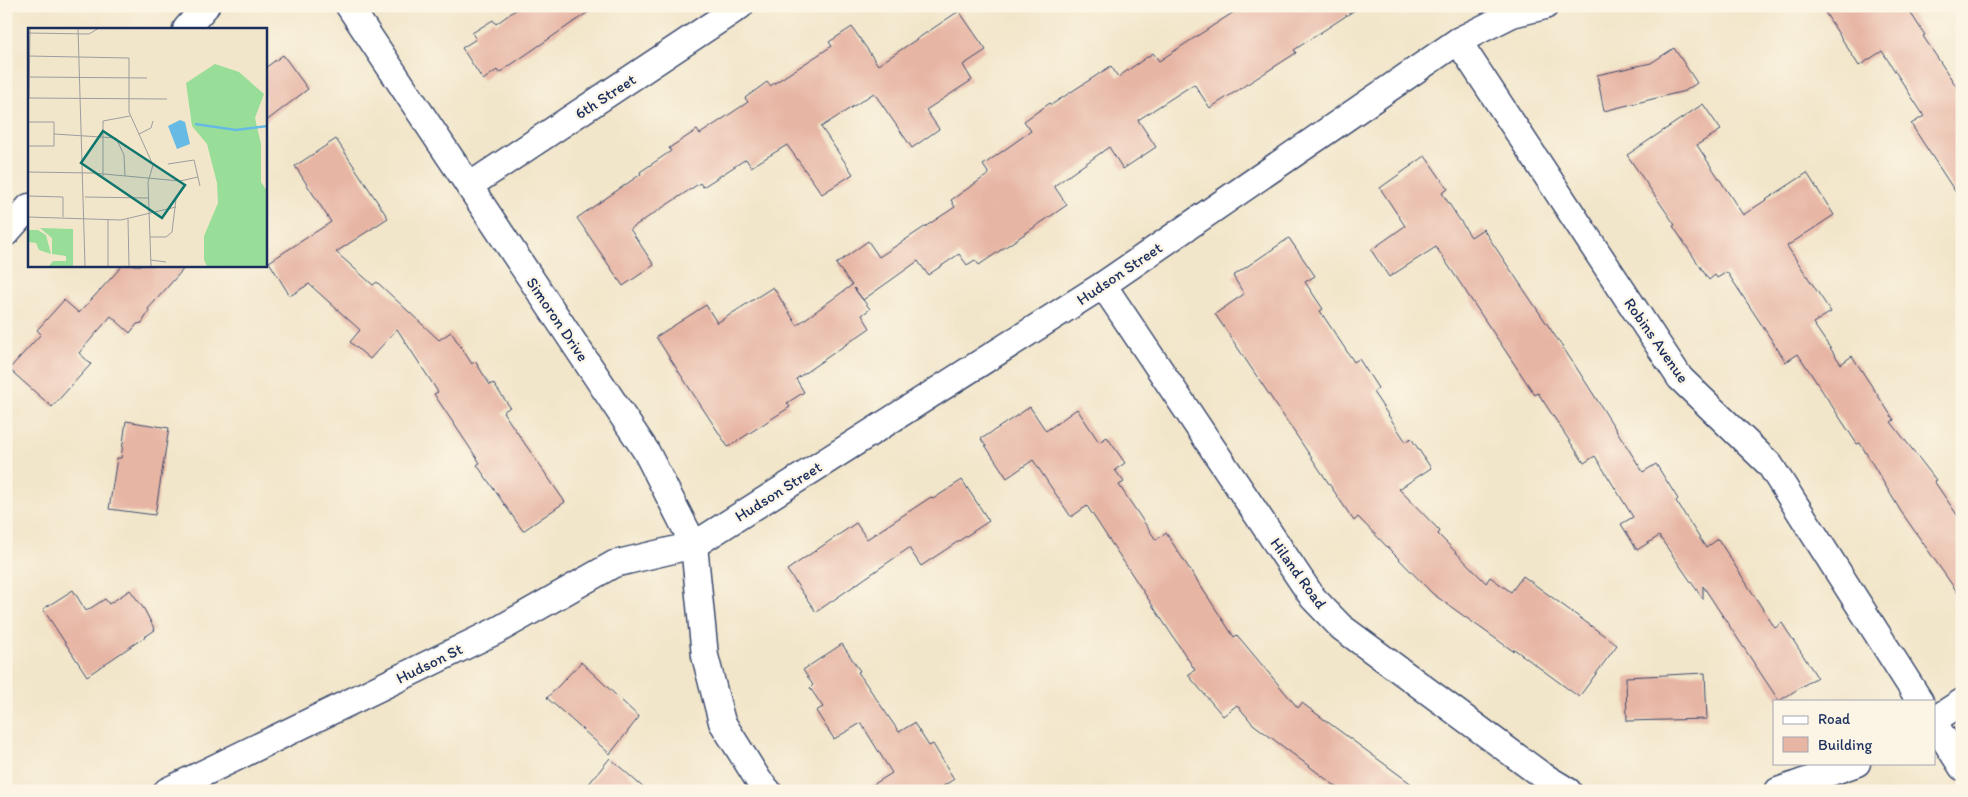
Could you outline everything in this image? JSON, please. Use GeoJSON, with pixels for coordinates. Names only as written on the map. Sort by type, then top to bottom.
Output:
{"type":"FeatureCollection","features":[{"type":"Feature","properties":{"kind":"street"},"geometry":{"type":"LineString","coordinates":[[187,28],[206,6]]}},
{"type":"Feature","properties":{"kind":"street","name":"Simoron Drive"},"geometry":{"type":"LineString","coordinates":[[349,6],[646,452],[694,545],[705,656],[722,722],[759,781],[768,791]]}},
{"type":"Feature","properties":{"kind":"street","name":"6th Street"},"geometry":{"type":"LineString","coordinates":[[469,186],[740,6]]}},
{"type":"Feature","properties":{"kind":"street","name":"Hudson Street"},"geometry":{"type":"LineString","coordinates":[[694,545],[1103,285],[1458,41],[1512,14],[1545,6]]}},
{"type":"Feature","properties":{"kind":"street","name":"Robins Avenue"},"geometry":{"type":"LineString","coordinates":[[1458,41],[1680,378],[1770,465],[1919,700]]}},
{"type":"Feature","properties":{"kind":"street"},"geometry":{"type":"LineString","coordinates":[[6,233],[28,208]]}},
{"type":"Feature","properties":{"kind":"street","name":"Hiland Road"},"geometry":{"type":"LineString","coordinates":[[1103,285],[1313,598],[1341,627],[1540,774],[1568,791]]}},
{"type":"Feature","properties":{"kind":"street","name":"Hudson St"},"geometry":{"type":"LineString","coordinates":[[167,791],[498,630],[614,564],[694,545]]}},
{"type":"Feature","properties":{"kind":"street"},"geometry":{"type":"LineString","coordinates":[[1936,721],[1962,702]]}},
{"type":"Feature","properties":{"kind":"street"},"geometry":{"type":"LineString","coordinates":[[1936,725],[1962,767]]}},
{"type":"Feature","properties":{"kind":"street"},"geometry":{"type":"LineString","coordinates":[[1778,791],[1854,764]]}},
{"type":"Feature","properties":{"kind":"building"},"geometry":{"type":"Polygon","coordinates":[[[521,6],[597,6],[499,73],[497,70],[483,80],[462,48],[476,39],[472,33],[493,20],[496,24],[521,6]]]}},
{"type":"Feature","properties":{"kind":"building"},"geometry":{"type":"Polygon","coordinates":[[[1243,6],[1361,6],[1294,50],[1296,53],[1210,108],[1194,84],[1138,120],[1156,147],[1123,169],[1109,147],[1054,186],[1067,205],[979,265],[975,260],[967,265],[959,254],[928,275],[918,261],[863,300],[870,309],[862,315],[870,328],[796,379],[804,392],[787,403],[790,407],[728,447],[656,337],[706,305],[717,323],[773,287],[797,325],[852,285],[836,264],[868,241],[879,257],[955,207],[951,200],[989,174],[983,165],[1031,131],[1024,121],[1111,66],[1118,77],[1153,53],[1159,61],[1243,6]]]}},
{"type":"Feature","properties":{"kind":"building"},"geometry":{"type":"Polygon","coordinates":[[[1821,6],[1906,6],[1925,35],[1923,36],[1962,95],[1962,202],[1911,124],[1924,116],[1882,51],[1859,66],[1821,6]]]}},
{"type":"Feature","properties":{"kind":"building"},"geometry":{"type":"Polygon","coordinates":[[[959,11],[986,50],[963,65],[972,80],[926,110],[939,129],[912,148],[874,93],[821,127],[853,174],[822,194],[787,145],[751,167],[746,159],[703,187],[700,183],[630,229],[654,265],[623,286],[577,218],[641,174],[640,172],[671,151],[669,148],[697,130],[700,134],[748,102],[745,98],[767,82],[770,86],[832,46],[829,42],[852,27],[878,65],[959,11]]]}},
{"type":"Feature","properties":{"kind":"building"},"geometry":{"type":"Polygon","coordinates":[[[1674,48],[1697,83],[1685,91],[1604,111],[1597,75],[1651,63],[1674,48]]]}},
{"type":"Feature","properties":{"kind":"building"},"geometry":{"type":"Polygon","coordinates":[[[283,55],[308,89],[266,121],[266,67],[283,55]]]}},
{"type":"Feature","properties":{"kind":"building"},"geometry":{"type":"Polygon","coordinates":[[[1703,104],[1721,130],[1697,145],[1743,215],[1807,173],[1834,215],[1787,246],[1831,312],[1813,323],[1841,364],[1852,356],[1894,420],[1891,422],[1936,480],[1934,481],[1962,522],[1962,599],[1900,510],[1860,443],[1857,444],[1798,354],[1786,362],[1727,272],[1717,278],[1715,275],[1709,280],[1673,226],[1675,225],[1627,155],[1703,104]]]}},
{"type":"Feature","properties":{"kind":"building"},"geometry":{"type":"Polygon","coordinates":[[[336,139],[388,218],[336,252],[373,285],[377,282],[439,340],[451,332],[472,364],[475,361],[490,385],[493,383],[510,407],[503,412],[565,502],[523,531],[477,465],[480,463],[434,394],[438,392],[397,329],[370,359],[350,342],[360,330],[309,284],[290,296],[269,262],[331,222],[295,166],[336,139]]]}},
{"type":"Feature","properties":{"kind":"building"},"geometry":{"type":"Polygon","coordinates":[[[1425,156],[1448,189],[1442,193],[1471,237],[1483,229],[1576,367],[1643,472],[1656,464],[1678,499],[1676,501],[1706,548],[1718,539],[1775,628],[1782,623],[1817,677],[1778,700],[1703,586],[1703,599],[1659,536],[1637,550],[1621,524],[1633,517],[1595,456],[1584,463],[1538,393],[1535,395],[1436,247],[1389,277],[1371,250],[1405,226],[1380,188],[1425,156]]]}},
{"type":"Feature","properties":{"kind":"building"},"geometry":{"type":"Polygon","coordinates":[[[1289,238],[1315,276],[1305,282],[1323,309],[1320,311],[1354,362],[1359,359],[1378,388],[1373,392],[1406,442],[1411,438],[1431,468],[1399,489],[1440,531],[1438,534],[1486,583],[1490,577],[1511,592],[1523,576],[1617,645],[1579,697],[1514,649],[1513,651],[1433,594],[1358,517],[1354,521],[1215,314],[1244,294],[1233,276],[1289,238]]]}},
{"type":"Feature","properties":{"kind":"building"},"geometry":{"type":"Polygon","coordinates":[[[122,266],[186,266],[148,309],[149,311],[142,323],[137,324],[130,333],[111,316],[79,353],[91,364],[52,407],[9,369],[41,334],[37,330],[64,300],[79,313],[122,266]]]}},
{"type":"Feature","properties":{"kind":"building"},"geometry":{"type":"Polygon","coordinates":[[[1030,407],[1046,431],[1077,409],[1099,442],[1107,437],[1125,463],[1115,470],[1124,482],[1119,485],[1156,540],[1166,533],[1234,637],[1237,635],[1298,708],[1302,703],[1421,791],[1342,791],[1253,724],[1237,705],[1223,716],[1188,675],[1195,670],[1087,506],[1071,517],[1033,460],[1007,478],[981,439],[1030,407]]]}},
{"type":"Feature","properties":{"kind":"building"},"geometry":{"type":"Polygon","coordinates":[[[126,421],[169,428],[155,515],[109,509],[117,458],[121,458],[126,421]]]}},
{"type":"Feature","properties":{"kind":"building"},"geometry":{"type":"Polygon","coordinates":[[[962,480],[989,521],[921,566],[909,548],[816,612],[787,570],[856,523],[867,539],[931,497],[933,499],[962,480]]]}},
{"type":"Feature","properties":{"kind":"building"},"geometry":{"type":"Polygon","coordinates":[[[73,590],[86,611],[105,599],[109,604],[130,590],[144,609],[155,630],[87,676],[43,609],[73,590]]]}},
{"type":"Feature","properties":{"kind":"building"},"geometry":{"type":"Polygon","coordinates":[[[842,644],[860,671],[858,672],[899,732],[914,723],[929,746],[933,744],[954,779],[936,791],[863,791],[892,773],[861,723],[834,739],[816,711],[823,707],[810,688],[813,685],[803,670],[842,644]]]}},
{"type":"Feature","properties":{"kind":"building"},"geometry":{"type":"Polygon","coordinates":[[[581,662],[639,717],[610,754],[547,698],[581,662]]]}},
{"type":"Feature","properties":{"kind":"building"},"geometry":{"type":"Polygon","coordinates":[[[1705,673],[1707,719],[1627,721],[1626,677],[1705,673]]]}},
{"type":"Feature","properties":{"kind":"building"},"geometry":{"type":"Polygon","coordinates":[[[610,758],[647,791],[583,791],[610,758]]]}}]}
